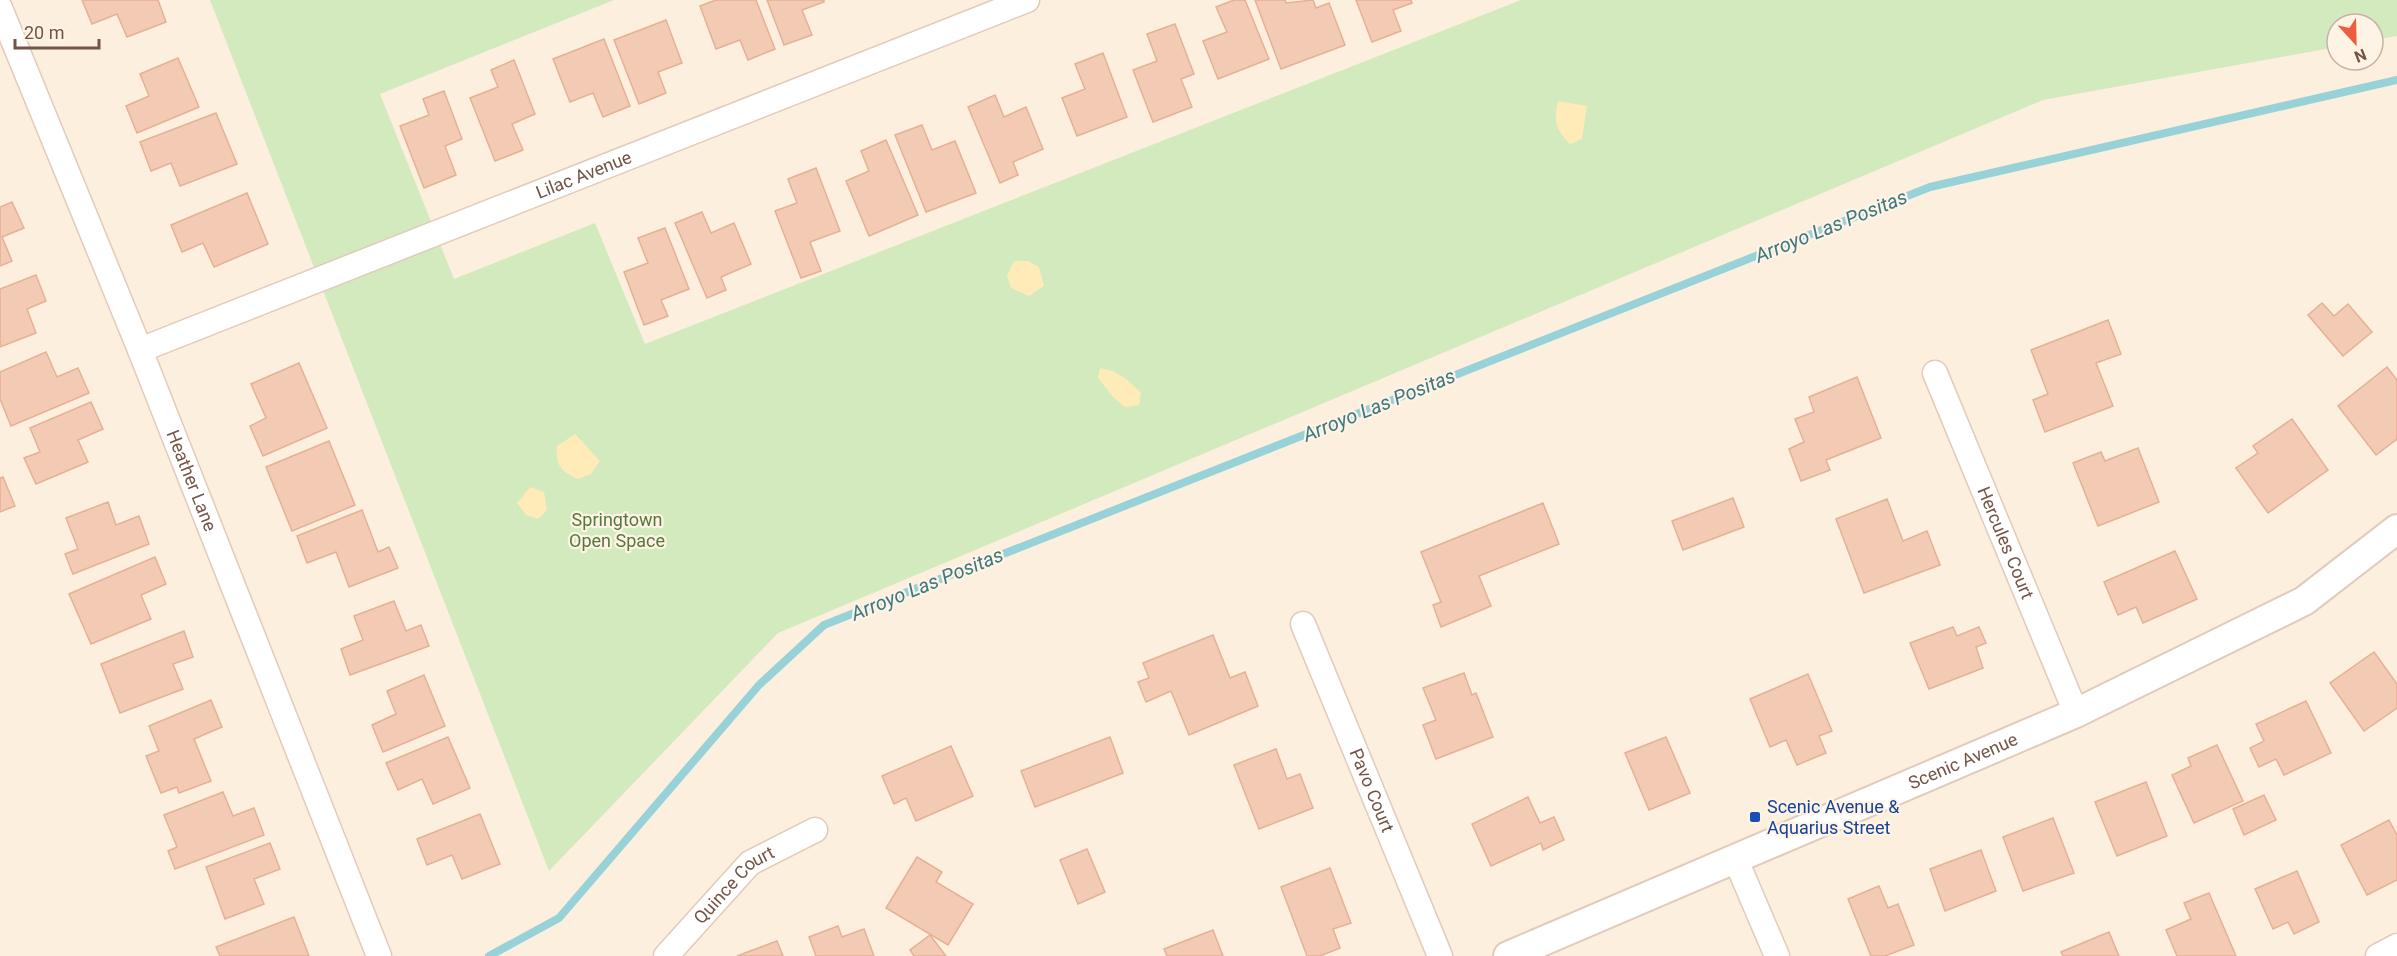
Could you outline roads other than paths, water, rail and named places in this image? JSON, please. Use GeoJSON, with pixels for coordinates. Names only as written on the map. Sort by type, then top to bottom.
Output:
{"type":"FeatureCollection","features":[{"type":"Feature","properties":{"kind":"street","name":"Lilac Avenue"},"geometry":{"type":"LineString","coordinates":[[140,350],[1027,0]]}},
{"type":"Feature","properties":{"kind":"street","name":"Heather Lane"},"geometry":{"type":"LineString","coordinates":[[0,8],[140,350],[379,956]]}},
{"type":"Feature","properties":{"kind":"street","name":"Hercules Court"},"geometry":{"type":"LineString","coordinates":[[1935,372],[2076,713]]}},
{"type":"Feature","properties":{"kind":"street","name":"Scenic Avenue"},"geometry":{"type":"LineString","coordinates":[[1508,956],[2076,713],[2304,601],[2397,529]]}},
{"type":"Feature","properties":{"kind":"street","name":"Pavo Court"},"geometry":{"type":"LineString","coordinates":[[1303,624],[1440,956]]}},
{"type":"Feature","properties":{"kind":"street","name":"Quince Court"},"geometry":{"type":"LineString","coordinates":[[666,956],[750,863],[815,830]]}},
{"type":"Feature","properties":{"kind":"street"},"geometry":{"type":"LineString","coordinates":[[1735,858],[1777,956]]}},
{"type":"Feature","properties":{"kind":"street"},"geometry":{"type":"LineString","coordinates":[[2378,956],[2397,946]]}},
{"type":"Feature","properties":{"kind":"waterway","name":"Arroyo Las Positas"},"geometry":{"type":"LineString","coordinates":[[489,956],[559,918],[759,685],[824,625],[1930,187],[2397,80]]}},
{"type":"Feature","properties":{"kind":"place","name":"Scenic Avenue & Aquarius Street"},"geometry":{"type":"Point","coordinates":[1755,817]}},
{"type":"Feature","properties":{"kind":"park label","name":"Springtown Open Space"},"geometry":{"type":"Point","coordinates":[617,530]}}]}
